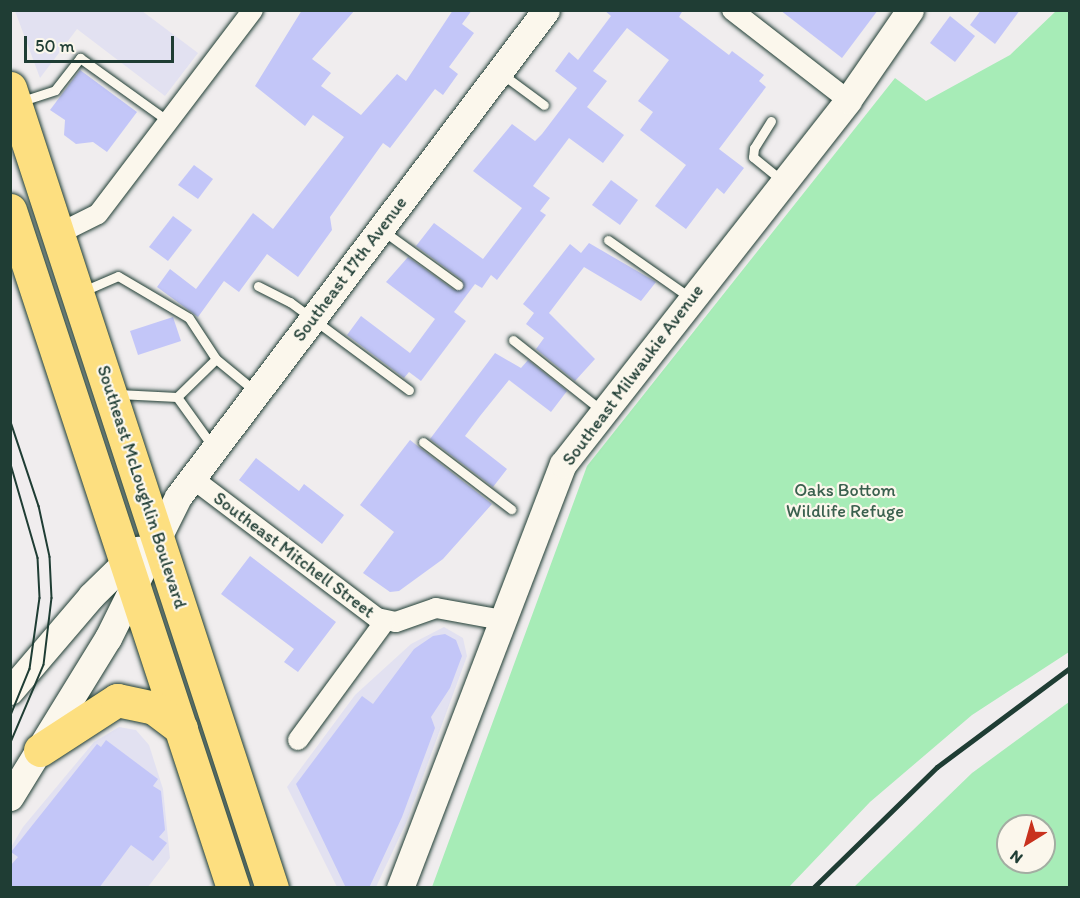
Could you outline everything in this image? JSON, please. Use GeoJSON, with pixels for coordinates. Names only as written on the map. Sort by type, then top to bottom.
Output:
{"type":"FeatureCollection","features":[{"type":"Feature","properties":{"kind":"highway","name":"Southeast McLoughlin Boulevard"},"geometry":{"type":"LineString","coordinates":[[13,96],[158,530],[272,888]]}},
{"type":"Feature","properties":{"kind":"highway","name":"Southeast McLoughlin Boulevard"},"geometry":{"type":"LineString","coordinates":[[10,210],[233,888]]}},
{"type":"Feature","properties":{"kind":"highway"},"geometry":{"type":"LineString","coordinates":[[39,750],[117,700],[153,708],[181,728]]}},
{"type":"Feature","properties":{"kind":"street"},"geometry":{"type":"LineString","coordinates":[[60,233],[98,214],[253,10]]}},
{"type":"Feature","properties":{"kind":"street","name":"Southeast 17th Avenue"},"geometry":{"type":"LineString","coordinates":[[10,691],[130,571],[192,478],[546,10]]}},
{"type":"Feature","properties":{"kind":"street"},"geometry":{"type":"LineString","coordinates":[[732,10],[848,100]]}},
{"type":"Feature","properties":{"kind":"street","name":"Southeast Milwaukie Avenue"},"geometry":{"type":"LineString","coordinates":[[400,888],[563,464],[848,100],[910,10]]}},
{"type":"Feature","properties":{"kind":"street","name":"Southeast Mitchell Street"},"geometry":{"type":"LineString","coordinates":[[192,478],[364,611],[385,621],[396,622],[436,608],[503,620]]}},
{"type":"Feature","properties":{"kind":"street","name":"Southeast 17th Avenue"},"geometry":{"type":"LineString","coordinates":[[10,797],[108,638],[130,571]]}},
{"type":"Feature","properties":{"kind":"street"},"geometry":{"type":"LineString","coordinates":[[298,740],[385,621]]}},
{"type":"Feature","properties":{"kind":"lane"},"geometry":{"type":"LineString","coordinates":[[13,96],[55,90],[80,58],[168,121]]}},
{"type":"Feature","properties":{"kind":"lane"},"geometry":{"type":"LineString","coordinates":[[500,71],[544,105]]}},
{"type":"Feature","properties":{"kind":"lane"},"geometry":{"type":"LineString","coordinates":[[771,121],[754,148],[753,158],[783,182]]}},
{"type":"Feature","properties":{"kind":"lane"},"geometry":{"type":"LineString","coordinates":[[381,228],[458,285]]}},
{"type":"Feature","properties":{"kind":"lane"},"geometry":{"type":"LineString","coordinates":[[608,240],[691,299]]}},
{"type":"Feature","properties":{"kind":"lane"},"geometry":{"type":"LineString","coordinates":[[79,293],[118,276],[189,318],[216,359],[257,393]]}},
{"type":"Feature","properties":{"kind":"lane"},"geometry":{"type":"LineString","coordinates":[[258,286],[313,319],[409,390]]}},
{"type":"Feature","properties":{"kind":"lane"},"geometry":{"type":"LineString","coordinates":[[513,340],[603,411]]}},
{"type":"Feature","properties":{"kind":"lane"},"geometry":{"type":"LineString","coordinates":[[112,394],[177,397],[216,359]]}},
{"type":"Feature","properties":{"kind":"lane"},"geometry":{"type":"LineString","coordinates":[[177,397],[215,449]]}},
{"type":"Feature","properties":{"kind":"lane"},"geometry":{"type":"LineString","coordinates":[[423,442],[511,509]]}},
{"type":"Feature","properties":{"kind":"shaded area"},"geometry":{"type":"Polygon","coordinates":[[[15,11],[142,11],[198,53],[165,96],[77,29],[40,78],[15,11]]]}},
{"type":"Feature","properties":{"kind":"shaded area"},"geometry":{"type":"Polygon","coordinates":[[[444,627],[463,638],[467,656],[406,823],[376,887],[337,887],[287,787],[355,695],[411,644],[444,627]]]}},
{"type":"Feature","properties":{"kind":"shaded area"},"geometry":{"type":"Polygon","coordinates":[[[119,727],[136,730],[149,745],[163,789],[170,858],[148,887],[11,887],[10,849],[23,827],[94,742],[119,727]]]}},
{"type":"Feature","properties":{"kind":"green space","name":"Oaks Bottom Wildlife Refuge"},"geometry":{"type":"Polygon","coordinates":[[[1056,11],[1070,11],[1069,652],[972,715],[870,802],[789,887],[432,887],[587,466],[895,78],[926,101],[1010,55],[1056,11]]]}},
{"type":"Feature","properties":{"kind":"green space"},"geometry":{"type":"Polygon","coordinates":[[[1069,702],[1069,887],[854,887],[972,773],[1069,702]]]}},
{"type":"Feature","properties":{"kind":"building"},"geometry":{"type":"Polygon","coordinates":[[[302,10],[355,10],[312,59],[331,73],[321,86],[361,115],[397,74],[406,81],[453,10],[472,10],[462,24],[474,33],[449,67],[458,74],[443,95],[435,89],[390,148],[383,143],[330,217],[332,230],[298,277],[267,254],[239,292],[224,281],[198,317],[157,287],[170,269],[196,289],[253,213],[273,229],[344,137],[313,115],[305,126],[255,86],[302,10]]]}},
{"type":"Feature","properties":{"kind":"building"},"geometry":{"type":"Polygon","coordinates":[[[604,10],[683,10],[679,17],[729,55],[732,51],[764,75],[759,81],[766,87],[719,149],[744,168],[724,194],[717,188],[686,229],[655,206],[686,165],[640,130],[653,112],[638,101],[669,60],[627,28],[593,71],[607,81],[587,107],[624,135],[603,163],[569,138],[533,186],[550,198],[540,211],[546,215],[497,280],[491,275],[482,288],[475,284],[454,312],[466,321],[421,381],[409,372],[404,378],[347,335],[361,316],[410,353],[435,319],[386,282],[408,257],[454,290],[463,289],[462,280],[416,246],[434,223],[483,259],[522,208],[473,171],[512,124],[535,141],[542,134],[577,88],[555,71],[569,52],[578,60],[611,16],[604,10]]]}},
{"type":"Feature","properties":{"kind":"building"},"geometry":{"type":"Polygon","coordinates":[[[780,10],[878,10],[842,58],[780,10]]]}},
{"type":"Feature","properties":{"kind":"building"},"geometry":{"type":"Polygon","coordinates":[[[981,10],[1020,10],[995,44],[970,25],[981,10]]]}},
{"type":"Feature","properties":{"kind":"building"},"geometry":{"type":"Polygon","coordinates":[[[950,16],[975,36],[955,62],[930,43],[950,16]]]}},
{"type":"Feature","properties":{"kind":"building"},"geometry":{"type":"Polygon","coordinates":[[[80,70],[137,112],[107,152],[93,142],[76,144],[64,135],[65,120],[50,110],[80,70]]]}},
{"type":"Feature","properties":{"kind":"building"},"geometry":{"type":"Polygon","coordinates":[[[194,165],[213,179],[198,199],[178,185],[194,165]]]}},
{"type":"Feature","properties":{"kind":"building"},"geometry":{"type":"Polygon","coordinates":[[[611,180],[638,200],[620,225],[592,205],[611,180]]]}},
{"type":"Feature","properties":{"kind":"building"},"geometry":{"type":"Polygon","coordinates":[[[173,216],[192,230],[168,261],[149,247],[173,216]]]}},
{"type":"Feature","properties":{"kind":"building"},"geometry":{"type":"Polygon","coordinates":[[[589,243],[656,282],[641,301],[584,267],[549,313],[595,359],[575,381],[536,349],[544,338],[526,324],[534,313],[523,304],[570,244],[581,253],[589,243]]]}},
{"type":"Feature","properties":{"kind":"building"},"geometry":{"type":"Polygon","coordinates":[[[173,317],[181,341],[138,355],[130,331],[173,317]]]}},
{"type":"Feature","properties":{"kind":"building"},"geometry":{"type":"Polygon","coordinates":[[[495,353],[521,368],[528,360],[567,391],[551,412],[509,380],[480,416],[465,436],[507,469],[493,487],[430,439],[495,353]]]}},
{"type":"Feature","properties":{"kind":"building"},"geometry":{"type":"Polygon","coordinates":[[[410,440],[492,504],[443,559],[399,591],[390,592],[363,573],[394,532],[360,505],[410,440]]]}},
{"type":"Feature","properties":{"kind":"building"},"geometry":{"type":"Polygon","coordinates":[[[256,458],[299,491],[304,484],[344,515],[322,544],[239,480],[256,458]]]}},
{"type":"Feature","properties":{"kind":"building"},"geometry":{"type":"Polygon","coordinates":[[[250,556],[336,622],[298,672],[284,662],[294,649],[221,594],[250,556]]]}},
{"type":"Feature","properties":{"kind":"building"},"geometry":{"type":"Polygon","coordinates":[[[445,634],[456,640],[462,656],[450,688],[431,717],[435,728],[402,817],[369,888],[346,888],[296,784],[362,696],[373,704],[414,649],[433,636],[445,634]]]}},
{"type":"Feature","properties":{"kind":"building"},"geometry":{"type":"Polygon","coordinates":[[[106,740],[158,779],[153,786],[161,791],[165,830],[159,837],[167,843],[153,861],[131,845],[99,888],[10,888],[10,866],[18,857],[11,852],[97,744],[101,747],[106,740]]]}},
{"type":"Feature","properties":{"kind":"tram line"},"geometry":{"type":"LineString","coordinates":[[10,419],[39,506],[50,557],[52,598],[44,665],[10,745]]}},
{"type":"Feature","properties":{"kind":"tram line"},"geometry":{"type":"LineString","coordinates":[[10,461],[38,558],[40,598],[30,669],[10,718]]}},
{"type":"Feature","properties":{"kind":"railway"},"geometry":{"type":"LineString","coordinates":[[813,888],[937,767],[1070,668]]}}]}
